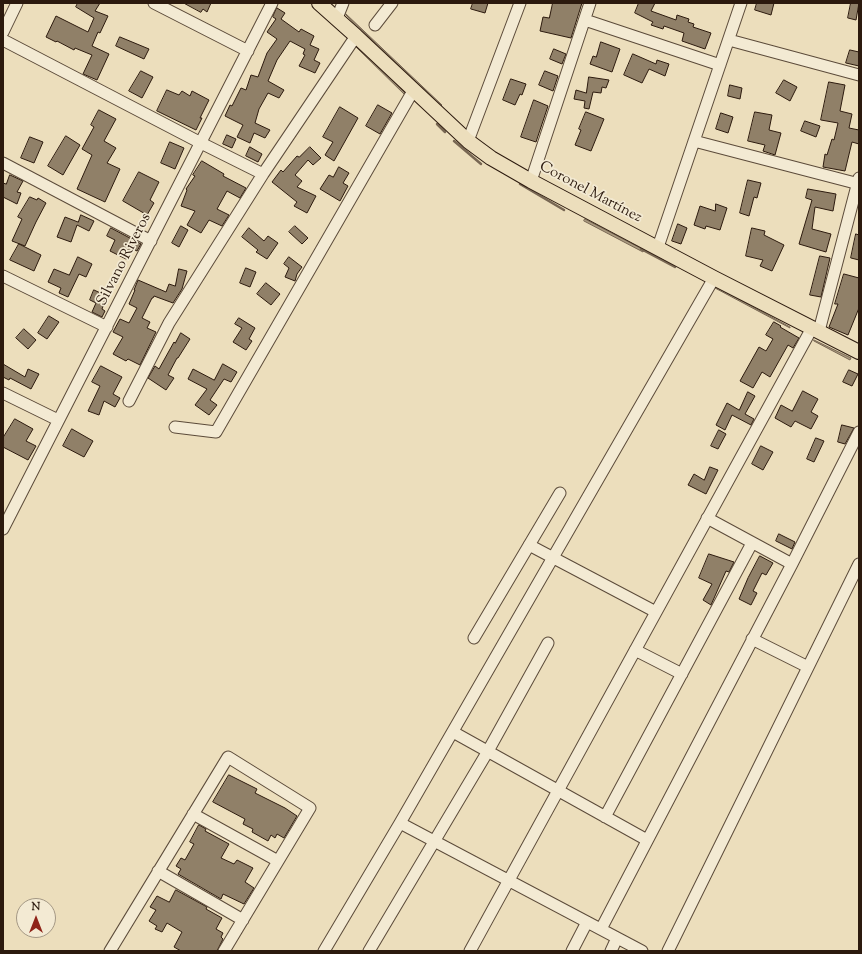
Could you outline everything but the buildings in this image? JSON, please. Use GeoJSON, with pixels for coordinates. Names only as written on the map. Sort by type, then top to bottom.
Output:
{"type":"FeatureCollection","features":[{"type":"Feature","properties":{"kind":"main road","name":"Coronel Martínez"},"geometry":{"type":"LineString","coordinates":[[328,11],[468,142],[491,158],[531,181],[714,278],[859,352]]}},
{"type":"Feature","properties":{"kind":"street"},"geometry":{"type":"LineString","coordinates":[[3,32],[17,3]]}},
{"type":"Feature","properties":{"kind":"street"},"geometry":{"type":"LineString","coordinates":[[154,3],[248,51]]}},
{"type":"Feature","properties":{"kind":"street","name":"Silvano Riveros"},"geometry":{"type":"LineString","coordinates":[[3,529],[7,509],[58,420],[107,327],[272,3]]}},
{"type":"Feature","properties":{"kind":"street"},"geometry":{"type":"LineString","coordinates":[[328,11],[343,3]]}},
{"type":"Feature","properties":{"kind":"street"},"geometry":{"type":"LineString","coordinates":[[375,25],[392,3]]}},
{"type":"Feature","properties":{"kind":"street"},"geometry":{"type":"LineString","coordinates":[[468,142],[520,3]]}},
{"type":"Feature","properties":{"kind":"street"},"geometry":{"type":"LineString","coordinates":[[531,181],[590,3]]}},
{"type":"Feature","properties":{"kind":"street"},"geometry":{"type":"LineString","coordinates":[[658,248],[741,3]]}},
{"type":"Feature","properties":{"kind":"street"},"geometry":{"type":"LineString","coordinates":[[585,20],[720,64]]}},
{"type":"Feature","properties":{"kind":"street"},"geometry":{"type":"LineString","coordinates":[[129,401],[169,323],[263,174],[356,36]]}},
{"type":"Feature","properties":{"kind":"street"},"geometry":{"type":"LineString","coordinates":[[3,40],[263,174]]}},
{"type":"Feature","properties":{"kind":"street"},"geometry":{"type":"LineString","coordinates":[[728,40],[859,74]]}},
{"type":"Feature","properties":{"kind":"street"},"geometry":{"type":"LineString","coordinates":[[175,427],[216,432],[413,91]]}},
{"type":"Feature","properties":{"kind":"street"},"geometry":{"type":"LineString","coordinates":[[470,951],[708,518],[816,330],[859,182],[694,142]]}},
{"type":"Feature","properties":{"kind":"street"},"geometry":{"type":"LineString","coordinates":[[3,163],[152,240]]}},
{"type":"Feature","properties":{"kind":"street"},"geometry":{"type":"LineString","coordinates":[[3,276],[107,327]]}},
{"type":"Feature","properties":{"kind":"street"},"geometry":{"type":"LineString","coordinates":[[324,951],[453,732],[714,278]]}},
{"type":"Feature","properties":{"kind":"street"},"geometry":{"type":"LineString","coordinates":[[3,393],[58,420]]}},
{"type":"Feature","properties":{"kind":"street"},"geometry":{"type":"LineString","coordinates":[[601,929],[792,564],[859,432]]}},
{"type":"Feature","properties":{"kind":"street"},"geometry":{"type":"LineString","coordinates":[[474,638],[560,493]]}},
{"type":"Feature","properties":{"kind":"street"},"geometry":{"type":"LineString","coordinates":[[708,518],[792,564]]}},
{"type":"Feature","properties":{"kind":"street"},"geometry":{"type":"LineString","coordinates":[[605,817],[752,543]]}},
{"type":"Feature","properties":{"kind":"street"},"geometry":{"type":"LineString","coordinates":[[529,545],[656,612]]}},
{"type":"Feature","properties":{"kind":"street"},"geometry":{"type":"LineString","coordinates":[[668,951],[859,564]]}},
{"type":"Feature","properties":{"kind":"street"},"geometry":{"type":"LineString","coordinates":[[752,639],[808,667]]}},
{"type":"Feature","properties":{"kind":"street"},"geometry":{"type":"LineString","coordinates":[[369,951],[488,751],[548,643]]}},
{"type":"Feature","properties":{"kind":"street"},"geometry":{"type":"LineString","coordinates":[[635,650],[682,674]]}},
{"type":"Feature","properties":{"kind":"street"},"geometry":{"type":"LineString","coordinates":[[453,732],[647,840]]}},
{"type":"Feature","properties":{"kind":"street"},"geometry":{"type":"LineString","coordinates":[[110,951],[228,757],[310,808],[224,951]]}},
{"type":"Feature","properties":{"kind":"street"},"geometry":{"type":"LineString","coordinates":[[193,814],[278,861]]}},
{"type":"Feature","properties":{"kind":"street"},"geometry":{"type":"LineString","coordinates":[[400,823],[642,951]]}},
{"type":"Feature","properties":{"kind":"street"},"geometry":{"type":"LineString","coordinates":[[158,871],[243,920]]}},
{"type":"Feature","properties":{"kind":"street"},"geometry":{"type":"LineString","coordinates":[[572,951],[587,922]]}},
{"type":"Feature","properties":{"kind":"street"},"geometry":{"type":"LineString","coordinates":[[611,951],[617,938]]}},
{"type":"Feature","properties":{"kind":"shaded area"},"geometry":{"type":"Polygon","coordinates":[[[346,14],[442,105],[441,106],[346,14]]]}},
{"type":"Feature","properties":{"kind":"shaded area"},"geometry":{"type":"Polygon","coordinates":[[[357,46],[406,94],[405,95],[356,47],[357,46]]]}},
{"type":"Feature","properties":{"kind":"shaded area"},"geometry":{"type":"Polygon","coordinates":[[[585,219],[644,250],[643,252],[584,221],[585,219]]]}},
{"type":"Feature","properties":{"kind":"shaded area"},"geometry":{"type":"Polygon","coordinates":[[[716,287],[790,327],[790,328],[715,288],[716,287]]]}},
{"type":"Feature","properties":{"kind":"shaded area"},"geometry":{"type":"Polygon","coordinates":[[[814,341],[851,358],[850,360],[814,341]]]}},
{"type":"Feature","properties":{"kind":"waterway"},"geometry":{"type":"LineString","coordinates":[[437,124],[445,132]]}},
{"type":"Feature","properties":{"kind":"waterway"},"geometry":{"type":"LineString","coordinates":[[454,141],[481,164]]}},
{"type":"Feature","properties":{"kind":"waterway"},"geometry":{"type":"LineString","coordinates":[[520,184],[564,210]]}},
{"type":"Feature","properties":{"kind":"waterway"},"geometry":{"type":"LineString","coordinates":[[641,249],[675,267]]}}]}
